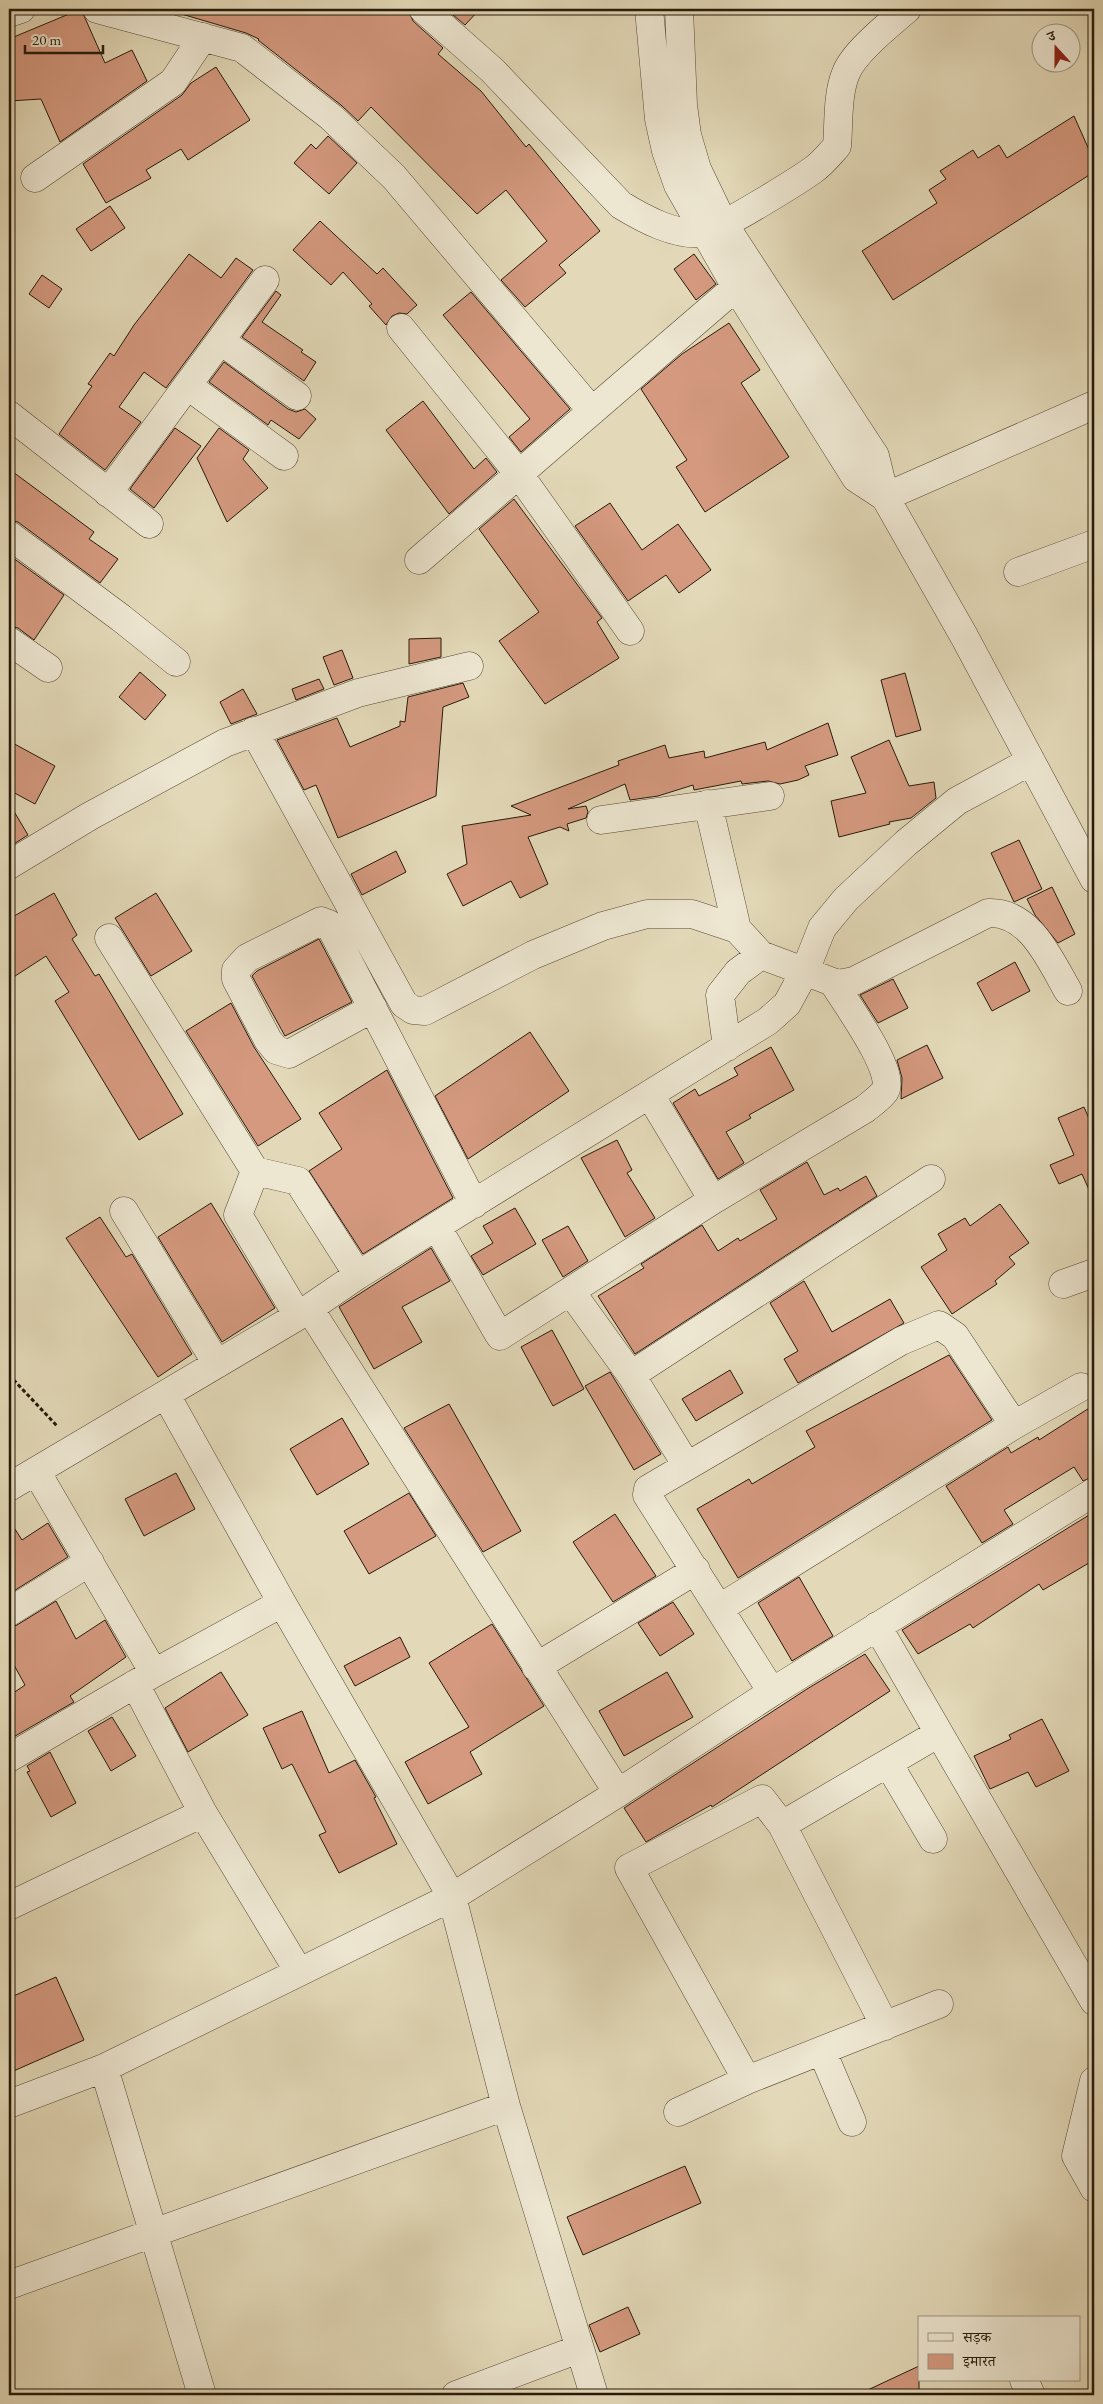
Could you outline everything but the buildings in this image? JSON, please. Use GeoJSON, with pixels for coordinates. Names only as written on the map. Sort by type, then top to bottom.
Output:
{"type":"FeatureCollection","features":[{"type":"Feature","properties":{"kind":"street"},"geometry":{"type":"LineString","coordinates":[[9,12],[20,9]]}},
{"type":"Feature","properties":{"kind":"street"},"geometry":{"type":"LineString","coordinates":[[97,9],[242,48],[331,117],[394,177],[592,411]]}},
{"type":"Feature","properties":{"kind":"street"},"geometry":{"type":"LineString","coordinates":[[423,9],[492,70],[621,205],[650,220],[689,233],[714,228],[814,169],[837,146],[840,103],[846,72],[867,44],[907,9]]}},
{"type":"Feature","properties":{"kind":"street"},"geometry":{"type":"LineString","coordinates":[[649,9],[659,119],[666,151],[678,184],[714,228],[875,456],[885,497],[964,636],[1094,879]]}},
{"type":"Feature","properties":{"kind":"street"},"geometry":{"type":"LineString","coordinates":[[679,9],[683,105],[687,135],[714,228],[736,287],[856,478],[885,497]]}},
{"type":"Feature","properties":{"kind":"street"},"geometry":{"type":"LineString","coordinates":[[35,178],[174,82],[203,37]]}},
{"type":"Feature","properties":{"kind":"street"},"geometry":{"type":"LineString","coordinates":[[108,493],[265,280]]}},
{"type":"Feature","properties":{"kind":"street"},"geometry":{"type":"LineString","coordinates":[[419,560],[736,287]]}},
{"type":"Feature","properties":{"kind":"street"},"geometry":{"type":"LineString","coordinates":[[401,328],[519,474],[630,630]]}},
{"type":"Feature","properties":{"kind":"street"},"geometry":{"type":"LineString","coordinates":[[221,341],[297,396]]}},
{"type":"Feature","properties":{"kind":"street"},"geometry":{"type":"LineString","coordinates":[[188,386],[284,456]]}},
{"type":"Feature","properties":{"kind":"street"},"geometry":{"type":"LineString","coordinates":[[885,497],[1094,405]]}},
{"type":"Feature","properties":{"kind":"street"},"geometry":{"type":"LineString","coordinates":[[9,415],[148,524]]}},
{"type":"Feature","properties":{"kind":"street"},"geometry":{"type":"LineString","coordinates":[[9,535],[121,618],[176,662]]}},
{"type":"Feature","properties":{"kind":"street"},"geometry":{"type":"LineString","coordinates":[[1018,572],[1094,544]]}},
{"type":"Feature","properties":{"kind":"street"},"geometry":{"type":"LineString","coordinates":[[9,641],[48,668]]}},
{"type":"Feature","properties":{"kind":"street"},"geometry":{"type":"LineString","coordinates":[[9,865],[98,812],[225,743],[358,693],[469,666]]}},
{"type":"Feature","properties":{"kind":"street"},"geometry":{"type":"LineString","coordinates":[[254,731],[404,1004],[413,1010],[425,1011],[533,955],[603,926],[647,914],[692,914],[737,929],[761,955],[838,984],[854,981],[988,912],[1000,912],[1012,916],[1035,936],[1068,991]]}},
{"type":"Feature","properties":{"kind":"street"},"geometry":{"type":"LineString","coordinates":[[9,1486],[304,1312],[358,1275],[768,1021],[787,1004],[804,971],[822,928],[846,899],[899,849],[957,801],[1031,761]]}},
{"type":"Feature","properties":{"kind":"street"},"geometry":{"type":"LineString","coordinates":[[602,820],[770,796]]}},
{"type":"Feature","properties":{"kind":"street"},"geometry":{"type":"LineString","coordinates":[[708,804],[737,929]]}},
{"type":"Feature","properties":{"kind":"street"},"geometry":{"type":"LineString","coordinates":[[373,1008],[289,1054],[276,1050],[268,1040],[236,979],[236,970],[247,958],[321,921],[329,924],[336,935],[474,1204]]}},
{"type":"Feature","properties":{"kind":"street"},"geometry":{"type":"LineString","coordinates":[[109,938],[255,1171],[298,1181],[358,1275]]}},
{"type":"Feature","properties":{"kind":"street"},"geometry":{"type":"LineString","coordinates":[[727,1047],[720,995],[738,972],[761,955]]}},
{"type":"Feature","properties":{"kind":"street"},"geometry":{"type":"LineString","coordinates":[[437,1227],[500,1336],[713,1200],[864,1109],[886,1090],[887,1080],[877,1053],[833,982]]}},
{"type":"Feature","properties":{"kind":"street"},"geometry":{"type":"LineString","coordinates":[[650,1095],[713,1200]]}},
{"type":"Feature","properties":{"kind":"street"},"geometry":{"type":"LineString","coordinates":[[255,1171],[238,1215],[304,1312],[618,1794]]}},
{"type":"Feature","properties":{"kind":"street"},"geometry":{"type":"LineString","coordinates":[[631,1375],[931,1179]]}},
{"type":"Feature","properties":{"kind":"street"},"geometry":{"type":"LineString","coordinates":[[124,1211],[217,1364]]}},
{"type":"Feature","properties":{"kind":"street"},"geometry":{"type":"LineString","coordinates":[[1063,1284],[1094,1273]]}},
{"type":"Feature","properties":{"kind":"street"},"geometry":{"type":"LineString","coordinates":[[571,1292],[631,1375],[687,1466]]}},
{"type":"Feature","properties":{"kind":"street"},"geometry":{"type":"LineString","coordinates":[[772,1692],[646,1492],[901,1341],[939,1325],[955,1336],[1014,1425]]}},
{"type":"Feature","properties":{"kind":"street"},"geometry":{"type":"LineString","coordinates":[[720,1608],[1014,1425],[1081,1387]]}},
{"type":"Feature","properties":{"kind":"street"},"geometry":{"type":"LineString","coordinates":[[166,1395],[282,1603],[452,1897],[506,2106],[594,2395]]}},
{"type":"Feature","properties":{"kind":"street"},"geometry":{"type":"LineString","coordinates":[[36,1471],[90,1562],[145,1678],[203,1813],[299,1972]]}},
{"type":"Feature","properties":{"kind":"street"},"geometry":{"type":"LineString","coordinates":[[9,2104],[104,2068],[452,1897],[618,1794],[772,1692],[1094,1492]]}},
{"type":"Feature","properties":{"kind":"street"},"geometry":{"type":"LineString","coordinates":[[9,1612],[90,1562]]}},
{"type":"Feature","properties":{"kind":"street"},"geometry":{"type":"LineString","coordinates":[[536,1667],[696,1570]]}},
{"type":"Feature","properties":{"kind":"street"},"geometry":{"type":"LineString","coordinates":[[9,1758],[145,1678],[282,1603]]}},
{"type":"Feature","properties":{"kind":"street"},"geometry":{"type":"LineString","coordinates":[[877,1626],[1094,2001]]}},
{"type":"Feature","properties":{"kind":"street"},"geometry":{"type":"LineString","coordinates":[[782,1826],[939,1733]]}},
{"type":"Feature","properties":{"kind":"street"},"geometry":{"type":"LineString","coordinates":[[888,1763],[933,1839]]}},
{"type":"Feature","properties":{"kind":"street"},"geometry":{"type":"LineString","coordinates":[[747,2080],[629,1868],[762,1798],[782,1826],[885,2026]]}},
{"type":"Feature","properties":{"kind":"street"},"geometry":{"type":"LineString","coordinates":[[9,1906],[203,1813]]}},
{"type":"Feature","properties":{"kind":"street"},"geometry":{"type":"LineString","coordinates":[[678,2112],[747,2080],[939,2004]]}},
{"type":"Feature","properties":{"kind":"street"},"geometry":{"type":"LineString","coordinates":[[822,2051],[852,2122]]}},
{"type":"Feature","properties":{"kind":"street"},"geometry":{"type":"LineString","coordinates":[[104,2068],[202,2395]]}},
{"type":"Feature","properties":{"kind":"street"},"geometry":{"type":"LineString","coordinates":[[1094,2080],[1085,2147],[1094,2188]]}},
{"type":"Feature","properties":{"kind":"street"},"geometry":{"type":"LineString","coordinates":[[9,2285],[506,2106]]}},
{"type":"Feature","properties":{"kind":"street"},"geometry":{"type":"LineString","coordinates":[[456,2395],[579,2350]]}},
{"type":"Feature","properties":{"kind":"street"},"geometry":{"type":"LineString","coordinates":[[1025,2382],[1031,2395]]}},
{"type":"Feature","properties":{"kind":"path"},"geometry":{"type":"LineString","coordinates":[[9,1374],[78,1447]]}}]}
